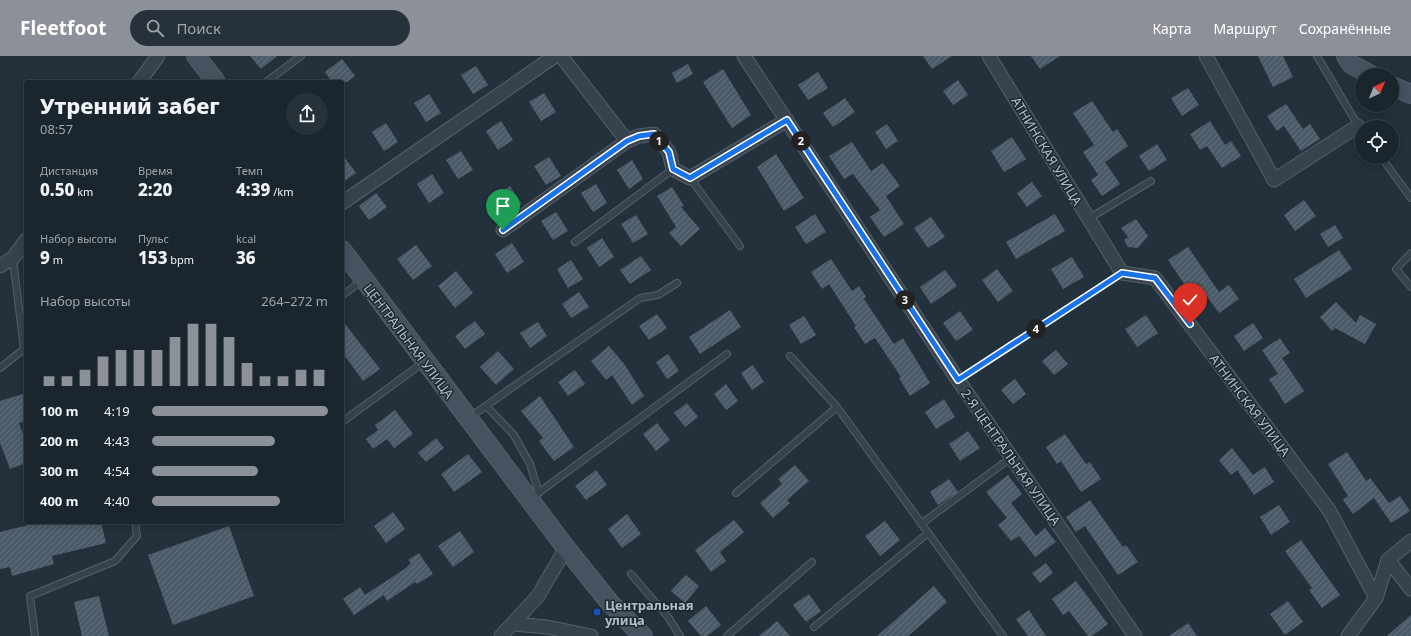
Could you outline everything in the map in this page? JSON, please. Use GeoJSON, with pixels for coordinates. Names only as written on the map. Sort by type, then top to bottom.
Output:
{"type":"FeatureCollection","features":[{"type":"Feature","properties":{"kind":"street"},"geometry":{"type":"LineString","coordinates":[[141,80],[158,56]]}},
{"type":"Feature","properties":{"kind":"street"},"geometry":{"type":"LineString","coordinates":[[196,56],[214,80]]}},
{"type":"Feature","properties":{"kind":"street"},"geometry":{"type":"LineString","coordinates":[[344,201],[555,56]]}},
{"type":"Feature","properties":{"kind":"street"},"geometry":{"type":"LineString","coordinates":[[561,56],[627,141]]}},
{"type":"Feature","properties":{"kind":"street","name":"2-Я ЦЕНТРАЛЬНАЯ УЛИЦА"},"geometry":{"type":"LineString","coordinates":[[744,56],[958,380],[1135,636]]}},
{"type":"Feature","properties":{"kind":"street","name":"АТНИНСКАЯ УЛИЦА"},"geometry":{"type":"LineString","coordinates":[[989,56],[1122,273],[1155,278],[1329,510],[1376,598]]}},
{"type":"Feature","properties":{"kind":"street"},"geometry":{"type":"LineString","coordinates":[[1206,56],[1274,180],[1355,131]]}},
{"type":"Feature","properties":{"kind":"street"},"geometry":{"type":"LineString","coordinates":[[1346,56],[1351,64],[1358,68]]}},
{"type":"Feature","properties":{"kind":"street"},"geometry":{"type":"LineString","coordinates":[[503,230],[627,141],[639,136],[654,134],[669,152],[673,169],[690,178],[787,120]]}},
{"type":"Feature","properties":{"kind":"street"},"geometry":{"type":"LineString","coordinates":[[0,266],[13,258],[24,243]]}},
{"type":"Feature","properties":{"kind":"street","name":"ЦЕНТРАЛЬНАЯ УЛИЦА"},"geometry":{"type":"LineString","coordinates":[[344,253],[468,419],[534,496],[566,548],[610,603],[643,636]]}},
{"type":"Feature","properties":{"kind":"street"},"geometry":{"type":"LineString","coordinates":[[1348,636],[1376,598],[1388,560],[1411,541]]}},
{"type":"Feature","properties":{"kind":"street"},"geometry":{"type":"LineString","coordinates":[[501,636],[514,624],[538,596],[566,548]]}},
{"type":"Feature","properties":{"kind":"street"},"geometry":{"type":"LineString","coordinates":[[1388,560],[1411,589]]}},
{"type":"Feature","properties":{"kind":"street"},"geometry":{"type":"LineString","coordinates":[[514,624],[554,628],[591,636]]}},
{"type":"Feature","properties":{"kind":"lane"},"geometry":{"type":"LineString","coordinates":[[269,80],[301,56]]}},
{"type":"Feature","properties":{"kind":"lane"},"geometry":{"type":"LineString","coordinates":[[1317,56],[1355,120]]}},
{"type":"Feature","properties":{"kind":"lane"},"geometry":{"type":"LineString","coordinates":[[1386,164],[1411,198]]}},
{"type":"Feature","properties":{"kind":"lane"},"geometry":{"type":"LineString","coordinates":[[575,242],[673,169]]}},
{"type":"Feature","properties":{"kind":"lane"},"geometry":{"type":"LineString","coordinates":[[690,178],[740,246]]}},
{"type":"Feature","properties":{"kind":"lane"},"geometry":{"type":"LineString","coordinates":[[1088,219],[1151,181]]}},
{"type":"Feature","properties":{"kind":"lane"},"geometry":{"type":"LineString","coordinates":[[1411,253],[1396,269],[1411,288]]}},
{"type":"Feature","properties":{"kind":"lane"},"geometry":{"type":"LineString","coordinates":[[13,258],[24,342]]}},
{"type":"Feature","properties":{"kind":"lane"},"geometry":{"type":"LineString","coordinates":[[958,380],[1122,273]]}},
{"type":"Feature","properties":{"kind":"lane"},"geometry":{"type":"LineString","coordinates":[[344,294],[363,279]]}},
{"type":"Feature","properties":{"kind":"lane"},"geometry":{"type":"LineString","coordinates":[[468,419],[640,298],[658,295],[677,283]]}},
{"type":"Feature","properties":{"kind":"lane"},"geometry":{"type":"LineString","coordinates":[[0,368],[24,351]]}},
{"type":"Feature","properties":{"kind":"lane"},"geometry":{"type":"LineString","coordinates":[[486,406],[514,435],[530,464],[534,496],[727,354]]}},
{"type":"Feature","properties":{"kind":"lane"},"geometry":{"type":"LineString","coordinates":[[790,356],[837,407],[1003,636]]}},
{"type":"Feature","properties":{"kind":"lane"},"geometry":{"type":"LineString","coordinates":[[344,421],[425,361]]}},
{"type":"Feature","properties":{"kind":"lane"},"geometry":{"type":"LineString","coordinates":[[736,493],[837,407]]}},
{"type":"Feature","properties":{"kind":"lane"},"geometry":{"type":"LineString","coordinates":[[921,524],[1012,457]]}},
{"type":"Feature","properties":{"kind":"lane"},"geometry":{"type":"LineString","coordinates":[[35,636],[30,596],[115,561],[137,536],[135,524]]}},
{"type":"Feature","properties":{"kind":"lane"},"geometry":{"type":"LineString","coordinates":[[814,626],[928,533]]}},
{"type":"Feature","properties":{"kind":"lane"},"geometry":{"type":"LineString","coordinates":[[727,636],[812,562]]}},
{"type":"Feature","properties":{"kind":"lane"},"geometry":{"type":"LineString","coordinates":[[631,574],[668,617],[680,636]]}},
{"type":"Feature","properties":{"kind":"building"},"geometry":{"type":"Polygon","coordinates":[[[250,56],[277,56],[261,69],[250,56]]]}},
{"type":"Feature","properties":{"kind":"building"},"geometry":{"type":"Polygon","coordinates":[[[923,56],[952,56],[932,69],[923,56]]]}},
{"type":"Feature","properties":{"kind":"building"},"geometry":{"type":"Polygon","coordinates":[[[1031,56],[1060,56],[1040,69],[1031,56]]]}},
{"type":"Feature","properties":{"kind":"building"},"geometry":{"type":"Polygon","coordinates":[[[1258,56],[1283,56],[1293,77],[1273,87],[1258,56]]]}},
{"type":"Feature","properties":{"kind":"building"},"geometry":{"type":"Polygon","coordinates":[[[342,59],[355,76],[347,82],[344,82],[344,80],[331,80],[325,72],[342,59]]]}},
{"type":"Feature","properties":{"kind":"building"},"geometry":{"type":"Polygon","coordinates":[[[688,64],[693,74],[677,83],[672,73],[688,64]]]}},
{"type":"Feature","properties":{"kind":"building"},"geometry":{"type":"Polygon","coordinates":[[[476,66],[488,85],[473,94],[461,75],[476,66]]]}},
{"type":"Feature","properties":{"kind":"building"},"geometry":{"type":"Polygon","coordinates":[[[723,69],[751,115],[732,128],[703,82],[723,69]]]}},
{"type":"Feature","properties":{"kind":"building"},"geometry":{"type":"Polygon","coordinates":[[[818,72],[828,88],[808,100],[798,85],[818,72]]]}},
{"type":"Feature","properties":{"kind":"building"},"geometry":{"type":"Polygon","coordinates":[[[958,80],[968,95],[953,105],[943,91],[958,80]]]}},
{"type":"Feature","properties":{"kind":"building"},"geometry":{"type":"Polygon","coordinates":[[[1188,88],[1199,105],[1182,116],[1171,98],[1188,88]]]}},
{"type":"Feature","properties":{"kind":"building"},"geometry":{"type":"Polygon","coordinates":[[[544,93],[556,112],[541,121],[529,102],[544,93]]]}},
{"type":"Feature","properties":{"kind":"building"},"geometry":{"type":"Polygon","coordinates":[[[429,94],[441,113],[426,122],[414,103],[429,94]]]}},
{"type":"Feature","properties":{"kind":"building"},"geometry":{"type":"Polygon","coordinates":[[[845,98],[855,112],[833,127],[823,113],[845,98]]]}},
{"type":"Feature","properties":{"kind":"building"},"geometry":{"type":"Polygon","coordinates":[[[1092,101],[1113,132],[1117,129],[1128,146],[1105,162],[1120,184],[1102,196],[1091,180],[1098,175],[1083,152],[1094,145],[1073,113],[1092,101]]]}},
{"type":"Feature","properties":{"kind":"building"},"geometry":{"type":"Polygon","coordinates":[[[1286,104],[1303,129],[1310,124],[1320,139],[1301,151],[1284,126],[1277,131],[1267,116],[1286,104]]]}},
{"type":"Feature","properties":{"kind":"building"},"geometry":{"type":"Polygon","coordinates":[[[501,121],[513,140],[498,150],[486,131],[501,121]]]}},
{"type":"Feature","properties":{"kind":"building"},"geometry":{"type":"Polygon","coordinates":[[[1210,121],[1225,145],[1231,141],[1241,156],[1222,168],[1207,146],[1200,150],[1190,134],[1210,121]]]}},
{"type":"Feature","properties":{"kind":"building"},"geometry":{"type":"Polygon","coordinates":[[[386,123],[398,142],[384,151],[372,132],[386,123]]]}},
{"type":"Feature","properties":{"kind":"building"},"geometry":{"type":"Polygon","coordinates":[[[887,124],[898,141],[886,149],[875,132],[887,124]]]}},
{"type":"Feature","properties":{"kind":"building"},"geometry":{"type":"Polygon","coordinates":[[[1012,137],[1026,159],[1004,172],[991,151],[1012,137]]]}},
{"type":"Feature","properties":{"kind":"building"},"geometry":{"type":"Polygon","coordinates":[[[852,142],[871,171],[883,163],[900,186],[886,196],[904,224],[884,237],[870,217],[880,210],[853,174],[844,179],[829,156],[852,142]]]}},
{"type":"Feature","properties":{"kind":"building"},"geometry":{"type":"Polygon","coordinates":[[[1157,144],[1167,160],[1149,171],[1139,156],[1157,144]]]}},
{"type":"Feature","properties":{"kind":"building"},"geometry":{"type":"Polygon","coordinates":[[[461,151],[473,170],[458,179],[446,160],[461,151]]]}},
{"type":"Feature","properties":{"kind":"building"},"geometry":{"type":"Polygon","coordinates":[[[776,154],[804,198],[784,211],[757,167],[776,154]]]}},
{"type":"Feature","properties":{"kind":"building"},"geometry":{"type":"Polygon","coordinates":[[[344,157],[356,173],[344,182],[344,157]]]}},
{"type":"Feature","properties":{"kind":"building"},"geometry":{"type":"Polygon","coordinates":[[[549,157],[561,176],[546,185],[534,166],[549,157]]]}},
{"type":"Feature","properties":{"kind":"building"},"geometry":{"type":"Polygon","coordinates":[[[632,160],[643,179],[629,189],[617,170],[632,160]]]}},
{"type":"Feature","properties":{"kind":"building"},"geometry":{"type":"Polygon","coordinates":[[[432,174],[444,193],[429,203],[417,184],[432,174]]]}},
{"type":"Feature","properties":{"kind":"building"},"geometry":{"type":"Polygon","coordinates":[[[1032,182],[1042,196],[1027,207],[1017,193],[1032,182]]]}},
{"type":"Feature","properties":{"kind":"building"},"geometry":{"type":"Polygon","coordinates":[[[596,184],[607,203],[593,212],[581,193],[596,184]]]}},
{"type":"Feature","properties":{"kind":"building"},"geometry":{"type":"Polygon","coordinates":[[[510,186],[522,204],[507,214],[496,195],[510,186]]]}},
{"type":"Feature","properties":{"kind":"building"},"geometry":{"type":"Polygon","coordinates":[[[672,187],[684,206],[681,207],[700,229],[681,246],[669,233],[676,227],[657,196],[672,187]]]}},
{"type":"Feature","properties":{"kind":"building"},"geometry":{"type":"Polygon","coordinates":[[[376,193],[387,207],[369,220],[359,206],[376,193]]]}},
{"type":"Feature","properties":{"kind":"building"},"geometry":{"type":"Polygon","coordinates":[[[1304,200],[1316,216],[1295,231],[1284,215],[1304,200]]]}},
{"type":"Feature","properties":{"kind":"building"},"geometry":{"type":"Polygon","coordinates":[[[556,212],[568,231],[553,240],[541,221],[556,212]]]}},
{"type":"Feature","properties":{"kind":"building"},"geometry":{"type":"Polygon","coordinates":[[[815,214],[826,232],[806,244],[795,227],[815,214]]]}},
{"type":"Feature","properties":{"kind":"building"},"geometry":{"type":"Polygon","coordinates":[[[1055,214],[1065,231],[1016,259],[1006,242],[1055,214]]]}},
{"type":"Feature","properties":{"kind":"building"},"geometry":{"type":"Polygon","coordinates":[[[636,215],[648,234],[633,243],[621,224],[636,215]]]}},
{"type":"Feature","properties":{"kind":"building"},"geometry":{"type":"Polygon","coordinates":[[[931,217],[945,237],[928,248],[914,228],[931,217]]]}},
{"type":"Feature","properties":{"kind":"building"},"geometry":{"type":"Polygon","coordinates":[[[1136,219],[1148,236],[1138,248],[1128,247],[1124,240],[1128,237],[1121,228],[1136,219]]]}},
{"type":"Feature","properties":{"kind":"building"},"geometry":{"type":"Polygon","coordinates":[[[1335,225],[1343,238],[1328,247],[1320,234],[1335,225]]]}},
{"type":"Feature","properties":{"kind":"building"},"geometry":{"type":"Polygon","coordinates":[[[602,238],[614,257],[599,267],[587,248],[602,238]]]}},
{"type":"Feature","properties":{"kind":"building"},"geometry":{"type":"Polygon","coordinates":[[[512,243],[524,262],[507,273],[495,254],[512,243]]]}},
{"type":"Feature","properties":{"kind":"building"},"geometry":{"type":"Polygon","coordinates":[[[416,245],[432,266],[413,280],[397,259],[416,245]]]}},
{"type":"Feature","properties":{"kind":"building"},"geometry":{"type":"Polygon","coordinates":[[[1188,247],[1219,292],[1229,285],[1239,299],[1219,313],[1198,284],[1189,291],[1168,260],[1188,247]]]}},
{"type":"Feature","properties":{"kind":"building"},"geometry":{"type":"Polygon","coordinates":[[[1339,250],[1352,269],[1306,298],[1294,279],[1339,250]]]}},
{"type":"Feature","properties":{"kind":"building"},"geometry":{"type":"Polygon","coordinates":[[[641,256],[651,270],[630,284],[620,270],[641,256]]]}},
{"type":"Feature","properties":{"kind":"building"},"geometry":{"type":"Polygon","coordinates":[[[1072,257],[1084,277],[1063,289],[1051,269],[1072,257]]]}},
{"type":"Feature","properties":{"kind":"building"},"geometry":{"type":"Polygon","coordinates":[[[831,259],[852,291],[859,286],[866,297],[864,299],[894,344],[903,338],[930,383],[910,396],[899,378],[901,377],[875,338],[865,344],[854,327],[856,326],[829,284],[822,289],[811,272],[831,259]]]}},
{"type":"Feature","properties":{"kind":"building"},"geometry":{"type":"Polygon","coordinates":[[[571,260],[583,279],[568,288],[557,269],[571,260]]]}},
{"type":"Feature","properties":{"kind":"building"},"geometry":{"type":"Polygon","coordinates":[[[997,269],[1013,291],[998,302],[982,280],[997,269]]]}},
{"type":"Feature","properties":{"kind":"building"},"geometry":{"type":"Polygon","coordinates":[[[945,270],[957,286],[931,304],[920,287],[945,270]]]}},
{"type":"Feature","properties":{"kind":"building"},"geometry":{"type":"Polygon","coordinates":[[[456,271],[473,293],[455,308],[438,286],[456,271]]]}},
{"type":"Feature","properties":{"kind":"building"},"geometry":{"type":"Polygon","coordinates":[[[579,292],[589,307],[571,318],[562,304],[579,292]]]}},
{"type":"Feature","properties":{"kind":"building"},"geometry":{"type":"Polygon","coordinates":[[[1336,302],[1356,323],[1360,315],[1376,324],[1365,344],[1335,328],[1332,331],[1320,317],[1336,302]]]}},
{"type":"Feature","properties":{"kind":"building"},"geometry":{"type":"Polygon","coordinates":[[[730,310],[741,327],[700,354],[689,337],[730,310]]]}},
{"type":"Feature","properties":{"kind":"building"},"geometry":{"type":"Polygon","coordinates":[[[960,311],[973,330],[956,341],[943,323],[960,311]]]}},
{"type":"Feature","properties":{"kind":"building"},"geometry":{"type":"Polygon","coordinates":[[[657,314],[667,328],[649,340],[639,326],[657,314]]]}},
{"type":"Feature","properties":{"kind":"building"},"geometry":{"type":"Polygon","coordinates":[[[1146,315],[1158,333],[1137,347],[1125,329],[1146,315]]]}},
{"type":"Feature","properties":{"kind":"building"},"geometry":{"type":"Polygon","coordinates":[[[804,316],[816,335],[801,344],[789,325],[804,316]]]}},
{"type":"Feature","properties":{"kind":"building"},"geometry":{"type":"Polygon","coordinates":[[[475,321],[485,334],[465,349],[455,336],[475,321]]]}},
{"type":"Feature","properties":{"kind":"building"},"geometry":{"type":"Polygon","coordinates":[[[538,322],[547,336],[530,348],[520,333],[538,322]]]}},
{"type":"Feature","properties":{"kind":"building"},"geometry":{"type":"Polygon","coordinates":[[[344,323],[380,369],[363,381],[344,355],[344,323]]]}},
{"type":"Feature","properties":{"kind":"building"},"geometry":{"type":"Polygon","coordinates":[[[1253,323],[1263,338],[1244,351],[1234,336],[1253,323]]]}},
{"type":"Feature","properties":{"kind":"building"},"geometry":{"type":"Polygon","coordinates":[[[1280,338],[1290,353],[1282,358],[1304,391],[1285,404],[1269,379],[1278,374],[1262,350],[1280,338]]]}},
{"type":"Feature","properties":{"kind":"building"},"geometry":{"type":"Polygon","coordinates":[[[609,346],[625,365],[644,396],[632,405],[612,375],[606,380],[591,361],[609,346]]]}},
{"type":"Feature","properties":{"kind":"building"},"geometry":{"type":"Polygon","coordinates":[[[1056,350],[1068,364],[1054,375],[1042,361],[1056,350]]]}},
{"type":"Feature","properties":{"kind":"building"},"geometry":{"type":"Polygon","coordinates":[[[498,351],[514,369],[496,385],[480,367],[498,351]]]}},
{"type":"Feature","properties":{"kind":"building"},"geometry":{"type":"Polygon","coordinates":[[[668,354],[679,371],[667,379],[656,362],[668,354]]]}},
{"type":"Feature","properties":{"kind":"building"},"geometry":{"type":"Polygon","coordinates":[[[753,365],[764,382],[752,390],[741,373],[753,365]]]}},
{"type":"Feature","properties":{"kind":"building"},"geometry":{"type":"Polygon","coordinates":[[[575,370],[585,384],[568,396],[558,382],[575,370]]]}},
{"type":"Feature","properties":{"kind":"building"},"geometry":{"type":"Polygon","coordinates":[[[1015,379],[1026,394],[1013,404],[1001,390],[1015,379]]]}},
{"type":"Feature","properties":{"kind":"building"},"geometry":{"type":"Polygon","coordinates":[[[726,384],[738,401],[726,410],[714,394],[726,384]]]}},
{"type":"Feature","properties":{"kind":"building"},"geometry":{"type":"Polygon","coordinates":[[[24,394],[24,422],[19,423],[24,436],[24,464],[10,469],[0,443],[0,401],[24,394]]]}},
{"type":"Feature","properties":{"kind":"building"},"geometry":{"type":"Polygon","coordinates":[[[540,396],[574,447],[554,461],[539,441],[543,438],[521,411],[540,396]]]}},
{"type":"Feature","properties":{"kind":"building"},"geometry":{"type":"Polygon","coordinates":[[[944,399],[955,417],[936,429],[925,412],[944,399]]]}},
{"type":"Feature","properties":{"kind":"building"},"geometry":{"type":"Polygon","coordinates":[[[687,403],[698,417],[685,427],[674,413],[687,403]]]}},
{"type":"Feature","properties":{"kind":"building"},"geometry":{"type":"Polygon","coordinates":[[[395,410],[413,434],[394,448],[387,439],[373,449],[366,439],[378,430],[375,425],[395,410]]]}},
{"type":"Feature","properties":{"kind":"building"},"geometry":{"type":"Polygon","coordinates":[[[657,423],[670,440],[656,451],[643,434],[657,423]]]}},
{"type":"Feature","properties":{"kind":"building"},"geometry":{"type":"Polygon","coordinates":[[[968,431],[980,448],[960,461],[949,444],[968,431]]]}},
{"type":"Feature","properties":{"kind":"building"},"geometry":{"type":"Polygon","coordinates":[[[1065,434],[1086,464],[1090,462],[1101,479],[1081,492],[1061,461],[1057,464],[1046,447],[1065,434]]]}},
{"type":"Feature","properties":{"kind":"building"},"geometry":{"type":"Polygon","coordinates":[[[436,438],[444,448],[426,462],[418,453],[436,438]]]}},
{"type":"Feature","properties":{"kind":"building"},"geometry":{"type":"Polygon","coordinates":[[[1232,448],[1253,475],[1265,467],[1274,482],[1254,495],[1237,470],[1231,475],[1219,460],[1232,448]]]}},
{"type":"Feature","properties":{"kind":"building"},"geometry":{"type":"Polygon","coordinates":[[[1347,452],[1366,481],[1370,478],[1389,503],[1400,496],[1410,511],[1391,523],[1374,498],[1353,514],[1343,500],[1348,496],[1328,464],[1347,452]]]}},
{"type":"Feature","properties":{"kind":"building"},"geometry":{"type":"Polygon","coordinates":[[[468,454],[482,472],[454,492],[441,474],[468,454]]]}},
{"type":"Feature","properties":{"kind":"building"},"geometry":{"type":"Polygon","coordinates":[[[795,465],[809,481],[787,500],[790,503],[773,518],[760,503],[782,484],[778,479],[795,465]]]}},
{"type":"Feature","properties":{"kind":"building"},"geometry":{"type":"Polygon","coordinates":[[[596,470],[607,485],[586,500],[575,486],[596,470]]]}},
{"type":"Feature","properties":{"kind":"building"},"geometry":{"type":"Polygon","coordinates":[[[1008,475],[1022,494],[1011,503],[1036,536],[1045,528],[1056,542],[1035,557],[1019,536],[1011,541],[998,525],[1007,518],[986,492],[1008,475]]]}},
{"type":"Feature","properties":{"kind":"building"},"geometry":{"type":"Polygon","coordinates":[[[949,479],[958,492],[938,505],[930,492],[949,479]]]}},
{"type":"Feature","properties":{"kind":"building"},"geometry":{"type":"Polygon","coordinates":[[[1090,500],[1123,547],[1126,545],[1138,562],[1118,575],[1085,526],[1076,532],[1066,517],[1090,500]]]}},
{"type":"Feature","properties":{"kind":"building"},"geometry":{"type":"Polygon","coordinates":[[[1279,505],[1290,522],[1271,535],[1260,517],[1279,505]]]}},
{"type":"Feature","properties":{"kind":"building"},"geometry":{"type":"Polygon","coordinates":[[[393,512],[405,529],[386,543],[374,526],[393,512]]]}},
{"type":"Feature","properties":{"kind":"building"},"geometry":{"type":"Polygon","coordinates":[[[627,514],[641,534],[622,548],[608,529],[627,514]]]}},
{"type":"Feature","properties":{"kind":"building"},"geometry":{"type":"Polygon","coordinates":[[[734,520],[744,532],[720,552],[726,561],[711,572],[695,550],[734,520]]]}},
{"type":"Feature","properties":{"kind":"building"},"geometry":{"type":"Polygon","coordinates":[[[885,521],[900,540],[880,556],[865,536],[885,521]]]}},
{"type":"Feature","properties":{"kind":"building"},"geometry":{"type":"Polygon","coordinates":[[[33,524],[101,524],[106,543],[52,556],[54,564],[12,576],[10,567],[0,569],[0,532],[33,524]]]}},
{"type":"Feature","properties":{"kind":"building"},"geometry":{"type":"Polygon","coordinates":[[[229,526],[254,596],[173,625],[148,555],[229,526]]]}},
{"type":"Feature","properties":{"kind":"building"},"geometry":{"type":"Polygon","coordinates":[[[460,531],[474,552],[453,567],[438,546],[460,531]]]}},
{"type":"Feature","properties":{"kind":"building"},"geometry":{"type":"Polygon","coordinates":[[[1301,540],[1340,595],[1322,608],[1309,590],[1312,588],[1285,551],[1301,540]]]}},
{"type":"Feature","properties":{"kind":"building"},"geometry":{"type":"Polygon","coordinates":[[[419,553],[433,574],[417,584],[415,582],[387,601],[384,595],[354,615],[343,599],[360,587],[365,595],[406,568],[411,563],[408,560],[419,553]]]}},
{"type":"Feature","properties":{"kind":"building"},"geometry":{"type":"Polygon","coordinates":[[[1046,563],[1053,573],[1040,583],[1032,573],[1046,563]]]}},
{"type":"Feature","properties":{"kind":"building"},"geometry":{"type":"Polygon","coordinates":[[[686,575],[699,586],[685,603],[671,591],[686,575]]]}},
{"type":"Feature","properties":{"kind":"building"},"geometry":{"type":"Polygon","coordinates":[[[1076,581],[1108,624],[1092,636],[1088,636],[1069,611],[1063,615],[1052,599],[1076,581]]]}},
{"type":"Feature","properties":{"kind":"building"},"geometry":{"type":"Polygon","coordinates":[[[934,586],[947,602],[928,619],[908,636],[877,636],[934,586]]]}},
{"type":"Feature","properties":{"kind":"building"},"geometry":{"type":"Polygon","coordinates":[[[809,594],[821,611],[806,622],[793,605],[809,594]]]}},
{"type":"Feature","properties":{"kind":"building"},"geometry":{"type":"Polygon","coordinates":[[[99,596],[109,636],[82,636],[74,602],[99,596]]]}},
{"type":"Feature","properties":{"kind":"building"},"geometry":{"type":"Polygon","coordinates":[[[1288,601],[1303,622],[1285,635],[1270,614],[1288,601]]]}},
{"type":"Feature","properties":{"kind":"building"},"geometry":{"type":"Polygon","coordinates":[[[706,606],[721,625],[707,636],[701,636],[688,621],[706,606]]]}},
{"type":"Feature","properties":{"kind":"building"},"geometry":{"type":"Polygon","coordinates":[[[1029,610],[1046,636],[1028,636],[1016,619],[1029,610]]]}},
{"type":"Feature","properties":{"kind":"building"},"geometry":{"type":"Polygon","coordinates":[[[1411,615],[1411,636],[1387,636],[1411,615]]]}},
{"type":"Feature","properties":{"kind":"building"},"geometry":{"type":"Polygon","coordinates":[[[777,621],[790,636],[759,636],[777,621]]]}},
{"type":"Feature","properties":{"kind":"building"},"geometry":{"type":"Polygon","coordinates":[[[1188,623],[1197,636],[1169,636],[1188,623]]]}},
{"type":"Feature","properties":{"kind":"place","name":"Центральная улица"},"geometry":{"type":"Point","coordinates":[597,612]}},
{"type":"Feature","properties":{"kind":"route"},"geometry":{"type":"LineString","coordinates":[[503,230],[627,141],[639,136],[654,134],[669,152],[673,169],[690,178],[787,120],[958,380],[1122,273],[1155,278],[1190,324]]}}]}
